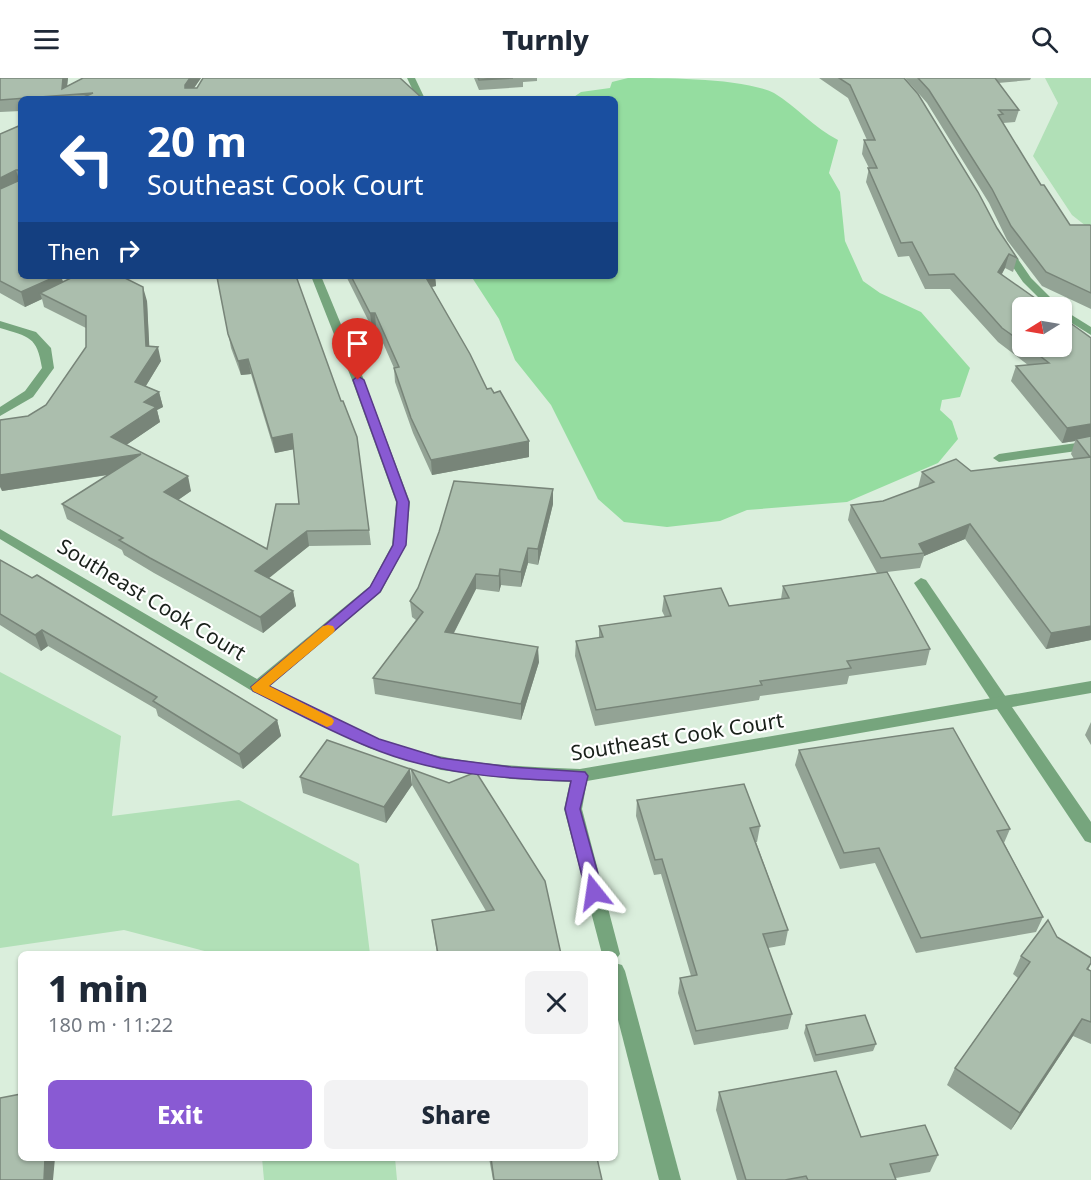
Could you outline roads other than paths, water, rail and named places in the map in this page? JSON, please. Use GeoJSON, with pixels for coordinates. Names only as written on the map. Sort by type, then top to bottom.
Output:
{"type":"FeatureCollection","features":[{"type":"Feature","properties":{"kind":"street"},"geometry":{"type":"LineString","coordinates":[[411,78],[420,96]]}},
{"type":"Feature","properties":{"kind":"street"},"geometry":{"type":"LineString","coordinates":[[1000,241],[1027,280],[1045,297]]}},
{"type":"Feature","properties":{"kind":"street"},"geometry":{"type":"LineString","coordinates":[[258,687],[375,589],[399,545],[403,502],[358,380],[317,279]]}},
{"type":"Feature","properties":{"kind":"street"},"geometry":{"type":"LineString","coordinates":[[1072,319],[1091,332]]}},
{"type":"Feature","properties":{"kind":"street"},"geometry":{"type":"LineString","coordinates":[[0,324],[32,334],[45,348],[48,368],[28,394],[0,412]]}},
{"type":"Feature","properties":{"kind":"street"},"geometry":{"type":"LineString","coordinates":[[999,458],[1091,445]]}},
{"type":"Feature","properties":{"kind":"street","name":"Southeast Cook Court"},"geometry":{"type":"LineString","coordinates":[[0,533],[258,687],[375,744],[441,764],[511,773],[580,776],[1091,687]]}},
{"type":"Feature","properties":{"kind":"street"},"geometry":{"type":"LineString","coordinates":[[921,583],[1091,836]]}},
{"type":"Feature","properties":{"kind":"street"},"geometry":{"type":"LineString","coordinates":[[580,776],[573,809],[609,951]]}},
{"type":"Feature","properties":{"kind":"street"},"geometry":{"type":"LineString","coordinates":[[618,982],[670,1180]]}}]}
